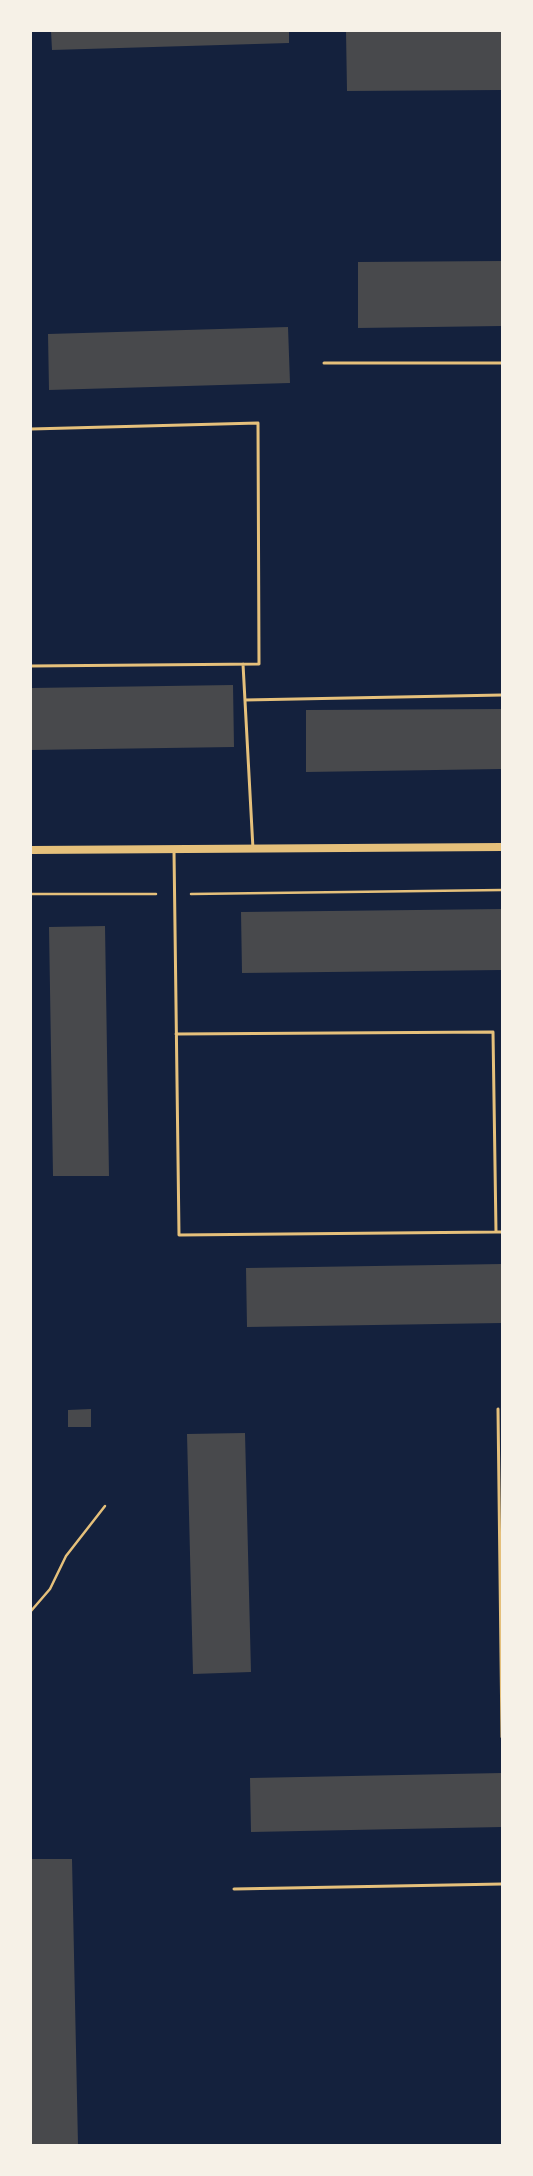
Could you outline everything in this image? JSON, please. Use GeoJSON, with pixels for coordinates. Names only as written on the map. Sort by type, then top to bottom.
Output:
{"type":"FeatureCollection","features":[{"type":"Feature","properties":{"kind":"main road"},"geometry":{"type":"LineString","coordinates":[[31,850],[502,847]]}},
{"type":"Feature","properties":{"kind":"lane"},"geometry":{"type":"LineString","coordinates":[[324,363],[502,363]]}},
{"type":"Feature","properties":{"kind":"lane"},"geometry":{"type":"LineString","coordinates":[[31,429],[258,423],[259,664],[31,666]]}},
{"type":"Feature","properties":{"kind":"lane"},"geometry":{"type":"LineString","coordinates":[[243,664],[253,849]]}},
{"type":"Feature","properties":{"kind":"lane"},"geometry":{"type":"LineString","coordinates":[[245,700],[502,695]]}},
{"type":"Feature","properties":{"kind":"lane"},"geometry":{"type":"LineString","coordinates":[[174,849],[179,1235],[502,1232]]}},
{"type":"Feature","properties":{"kind":"lane"},"geometry":{"type":"LineString","coordinates":[[176,1034],[493,1032],[496,1232]]}},
{"type":"Feature","properties":{"kind":"lane"},"geometry":{"type":"LineString","coordinates":[[498,1409],[502,1737]]}},
{"type":"Feature","properties":{"kind":"lane"},"geometry":{"type":"LineString","coordinates":[[234,1889],[502,1884]]}},
{"type":"Feature","properties":{"kind":"path"},"geometry":{"type":"LineString","coordinates":[[31,894],[174,894],[502,890]]}},
{"type":"Feature","properties":{"kind":"path"},"geometry":{"type":"LineString","coordinates":[[31,1611],[50,1589],[66,1556],[105,1506]]}},
{"type":"Feature","properties":{"kind":"building"},"geometry":{"type":"Polygon","coordinates":[[[51,31],[289,31],[289,43],[52,50],[51,31]]]}},
{"type":"Feature","properties":{"kind":"building"},"geometry":{"type":"Polygon","coordinates":[[[346,31],[502,31],[502,90],[347,91],[346,31]]]}},
{"type":"Feature","properties":{"kind":"building"},"geometry":{"type":"Polygon","coordinates":[[[502,261],[502,326],[358,328],[358,262],[502,261]]]}},
{"type":"Feature","properties":{"kind":"building"},"geometry":{"type":"Polygon","coordinates":[[[288,327],[290,383],[49,390],[48,334],[288,327]]]}},
{"type":"Feature","properties":{"kind":"building"},"geometry":{"type":"Polygon","coordinates":[[[233,685],[234,747],[31,750],[31,688],[233,685]]]}},
{"type":"Feature","properties":{"kind":"building"},"geometry":{"type":"Polygon","coordinates":[[[502,709],[502,769],[306,772],[306,710],[502,709]]]}},
{"type":"Feature","properties":{"kind":"building"},"geometry":{"type":"Polygon","coordinates":[[[502,909],[502,970],[242,973],[241,912],[502,909]]]}},
{"type":"Feature","properties":{"kind":"building"},"geometry":{"type":"Polygon","coordinates":[[[105,926],[109,1176],[53,1176],[49,927],[105,926]]]}},
{"type":"Feature","properties":{"kind":"building"},"geometry":{"type":"Polygon","coordinates":[[[502,1264],[502,1323],[247,1327],[246,1268],[502,1264]]]}},
{"type":"Feature","properties":{"kind":"building"},"geometry":{"type":"Polygon","coordinates":[[[91,1409],[91,1427],[68,1427],[68,1410],[91,1409]]]}},
{"type":"Feature","properties":{"kind":"building"},"geometry":{"type":"Polygon","coordinates":[[[245,1433],[251,1672],[193,1674],[187,1434],[245,1433]]]}},
{"type":"Feature","properties":{"kind":"building"},"geometry":{"type":"Polygon","coordinates":[[[502,1773],[502,1827],[251,1832],[250,1778],[502,1773]]]}},
{"type":"Feature","properties":{"kind":"building"},"geometry":{"type":"Polygon","coordinates":[[[31,1859],[72,1859],[78,2145],[31,2145],[31,1859]]]}}]}
